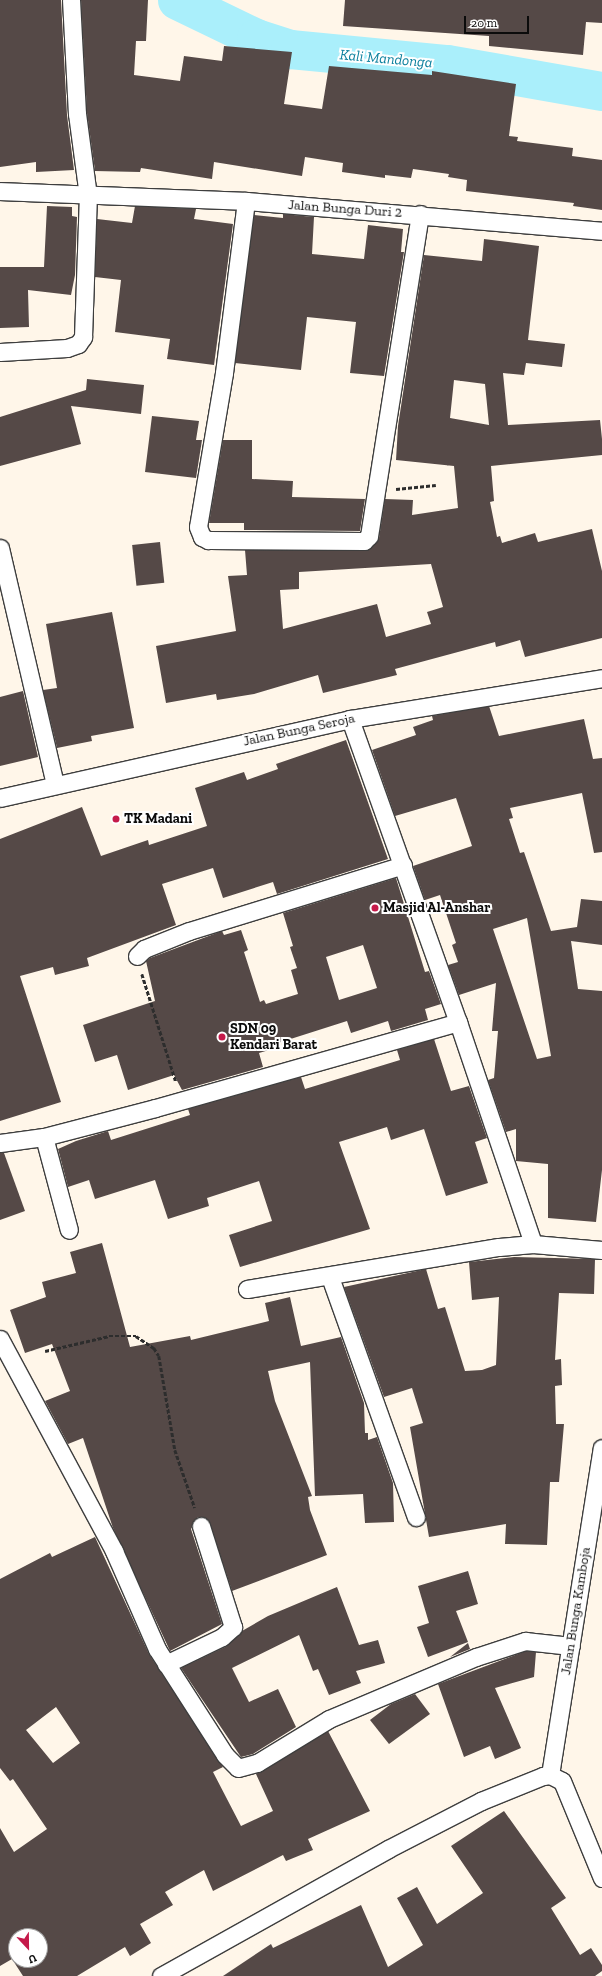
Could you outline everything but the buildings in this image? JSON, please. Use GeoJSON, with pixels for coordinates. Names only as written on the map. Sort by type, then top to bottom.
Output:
{"type":"FeatureCollection","features":[{"type":"Feature","properties":{"kind":"street"},"geometry":{"type":"LineString","coordinates":[[0,352],[67,348],[80,342],[88,196],[77,114],[71,0]]}},
{"type":"Feature","properties":{"kind":"street","name":"Jalan Bunga Duri 2"},"geometry":{"type":"LineString","coordinates":[[0,191],[88,196],[246,201],[420,214],[602,231]]}},
{"type":"Feature","properties":{"kind":"street"},"geometry":{"type":"LineString","coordinates":[[246,201],[199,532],[208,540],[364,541],[369,536],[378,490],[420,214]]}},
{"type":"Feature","properties":{"kind":"street"},"geometry":{"type":"LineString","coordinates":[[0,548],[55,785]]}},
{"type":"Feature","properties":{"kind":"street","name":"Jalan Bunga Seroja"},"geometry":{"type":"LineString","coordinates":[[0,798],[350,719],[454,699],[602,678]]}},
{"type":"Feature","properties":{"kind":"street"},"geometry":{"type":"LineString","coordinates":[[350,719],[458,1022],[533,1244]]}},
{"type":"Feature","properties":{"kind":"street"},"geometry":{"type":"LineString","coordinates":[[138,956],[144,949],[189,931],[403,865]]}},
{"type":"Feature","properties":{"kind":"street"},"geometry":{"type":"LineString","coordinates":[[0,1143],[44,1137],[182,1100],[458,1022]]}},
{"type":"Feature","properties":{"kind":"street"},"geometry":{"type":"LineString","coordinates":[[44,1137],[69,1230]]}},
{"type":"Feature","properties":{"kind":"street"},"geometry":{"type":"LineString","coordinates":[[247,1289],[533,1244],[602,1250]]}},
{"type":"Feature","properties":{"kind":"street"},"geometry":{"type":"LineString","coordinates":[[330,1277],[416,1517]]}},
{"type":"Feature","properties":{"kind":"street"},"geometry":{"type":"LineString","coordinates":[[0,1339],[97,1518],[166,1664],[225,1755],[241,1769],[329,1719],[463,1662],[525,1641],[571,1646]]}},
{"type":"Feature","properties":{"kind":"street","name":"Jalan Bunga Kamboja"},"geometry":{"type":"LineString","coordinates":[[550,1774],[602,1448]]}},
{"type":"Feature","properties":{"kind":"street"},"geometry":{"type":"LineString","coordinates":[[166,1664],[222,1637],[233,1627],[200,1526]]}},
{"type":"Feature","properties":{"kind":"street"},"geometry":{"type":"LineString","coordinates":[[161,1976],[388,1849],[481,1801],[550,1774],[562,1781],[602,1878]]}},
{"type":"Feature","properties":{"kind":"path"},"geometry":{"type":"LineString","coordinates":[[378,490],[436,485]]}},
{"type":"Feature","properties":{"kind":"path"},"geometry":{"type":"LineString","coordinates":[[138,956],[182,1100]]}},
{"type":"Feature","properties":{"kind":"path"},"geometry":{"type":"LineString","coordinates":[[45,1351],[109,1336],[136,1336],[154,1348],[159,1356],[175,1450],[200,1526]]}},
{"type":"Feature","properties":{"kind":"waterway","name":"Kali Mandonga"},"geometry":{"type":"LineString","coordinates":[[177,0],[256,38],[290,49],[447,64],[602,91]]}},
{"type":"Feature","properties":{"kind":"place","name":"TK Madani"},"geometry":{"type":"Point","coordinates":[116,819]}},
{"type":"Feature","properties":{"kind":"place","name":"Masjid Al-Anshar"},"geometry":{"type":"Point","coordinates":[375,908]}},
{"type":"Feature","properties":{"kind":"place","name":"SDN 09 Kendari Barat"},"geometry":{"type":"Point","coordinates":[222,1037]}}]}
